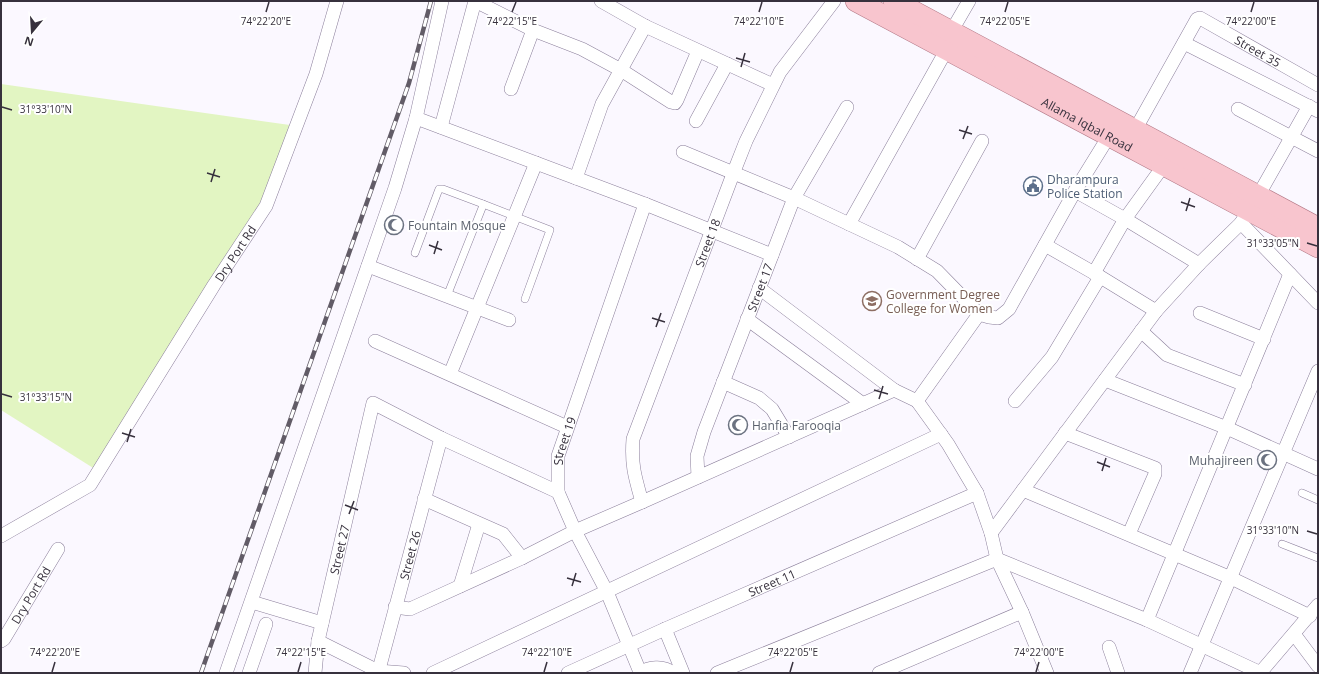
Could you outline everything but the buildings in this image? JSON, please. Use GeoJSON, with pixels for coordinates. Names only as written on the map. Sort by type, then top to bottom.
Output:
{"type":"FeatureCollection","features":[{"type":"Feature","properties":{"kind":"main road","name":"Allama Iqbal Road"},"geometry":{"type":"LineString","coordinates":[[856,1],[949,40],[1135,130],[1205,177],[1249,210],[1315,236]]}},
{"type":"Feature","properties":{"kind":"main road","name":"Allama Iqbal Road"},"geometry":{"type":"LineString","coordinates":[[894,1],[949,40],[1108,136],[1164,165],[1205,177]]}},
{"type":"Feature","properties":{"kind":"street","name":"Dry Port Rd"},"geometry":{"type":"LineString","coordinates":[[1,536],[90,485],[214,285],[266,206],[316,74],[337,1]]}},
{"type":"Feature","properties":{"kind":"street"},"geometry":{"type":"LineString","coordinates":[[226,673],[395,188],[416,118],[442,1]]}},
{"type":"Feature","properties":{"kind":"street"},"geometry":{"type":"LineString","coordinates":[[441,127],[475,1],[533,30],[582,49],[621,70],[671,102],[675,103],[698,51]]}},
{"type":"Feature","properties":{"kind":"street","name":"Street 18"},"geometry":{"type":"LineString","coordinates":[[642,502],[633,472],[632,455],[634,439],[733,174],[746,141],[780,72],[834,1]]}},
{"type":"Feature","properties":{"kind":"street"},"geometry":{"type":"LineString","coordinates":[[849,224],[969,1]]}},
{"type":"Feature","properties":{"kind":"street"},"geometry":{"type":"LineString","coordinates":[[603,2],[645,26],[773,85]]}},
{"type":"Feature","properties":{"kind":"street","name":"Street 35"},"geometry":{"type":"LineString","coordinates":[[1184,43],[1197,19],[1200,18],[1318,85]]}},
{"type":"Feature","properties":{"kind":"street"},"geometry":{"type":"LineString","coordinates":[[576,178],[602,104],[645,26]]}},
{"type":"Feature","properties":{"kind":"street"},"geometry":{"type":"LineString","coordinates":[[511,89],[533,30]]}},
{"type":"Feature","properties":{"kind":"street"},"geometry":{"type":"LineString","coordinates":[[991,533],[1156,311],[1249,210],[1291,137],[1313,109],[1184,43],[1135,130]]}},
{"type":"Feature","properties":{"kind":"street"},"geometry":{"type":"LineString","coordinates":[[696,121],[727,64]]}},
{"type":"Feature","properties":{"kind":"street","name":"Street 17"},"geometry":{"type":"LineString","coordinates":[[698,478],[698,456],[704,432],[794,198],[847,107]]}},
{"type":"Feature","properties":{"kind":"street"},"geometry":{"type":"LineString","coordinates":[[1238,109],[1318,151]]}},
{"type":"Feature","properties":{"kind":"street"},"geometry":{"type":"LineString","coordinates":[[416,118],[646,204],[772,255]]}},
{"type":"Feature","properties":{"kind":"street"},"geometry":{"type":"LineString","coordinates":[[683,152],[794,198],[898,247],[937,271],[979,314],[998,318],[1009,309],[1075,191],[1108,136]]}},
{"type":"Feature","properties":{"kind":"street"},"geometry":{"type":"LineString","coordinates":[[917,259],[982,142]]}},
{"type":"Feature","properties":{"kind":"street"},"geometry":{"type":"LineString","coordinates":[[450,374],[536,163]]}},
{"type":"Feature","properties":{"kind":"street"},"geometry":{"type":"LineString","coordinates":[[1015,401],[1052,357],[1125,220],[1164,165]]}},
{"type":"Feature","properties":{"kind":"street"},"geometry":{"type":"LineString","coordinates":[[1075,191],[1198,264]]}},
{"type":"Feature","properties":{"kind":"street","name":"Street 19"},"geometry":{"type":"LineString","coordinates":[[639,673],[607,592],[575,531],[558,492],[558,456],[646,204]]}},
{"type":"Feature","properties":{"kind":"street"},"geometry":{"type":"LineString","coordinates":[[1249,210],[1290,274],[1318,303]]}},
{"type":"Feature","properties":{"kind":"street"},"geometry":{"type":"LineString","coordinates":[[1045,245],[1156,311]]}},
{"type":"Feature","properties":{"kind":"street"},"geometry":{"type":"LineString","coordinates":[[368,266],[510,320]]}},
{"type":"Feature","properties":{"kind":"street"},"geometry":{"type":"LineString","coordinates":[[1147,620],[1290,274]]}},
{"type":"Feature","properties":{"kind":"street"},"geometry":{"type":"LineString","coordinates":[[760,288],[894,390],[917,401],[948,444],[977,494],[991,533],[997,559],[1048,673]]}},
{"type":"Feature","properties":{"kind":"street"},"geometry":{"type":"LineString","coordinates":[[1200,313],[1264,339]]}},
{"type":"Feature","properties":{"kind":"street"},"geometry":{"type":"LineString","coordinates":[[917,401],[979,314]]}},
{"type":"Feature","properties":{"kind":"street"},"geometry":{"type":"LineString","coordinates":[[747,319],[863,404]]}},
{"type":"Feature","properties":{"kind":"street"},"geometry":{"type":"LineString","coordinates":[[1141,331],[1167,356],[1245,385]]}},
{"type":"Feature","properties":{"kind":"street"},"geometry":{"type":"LineString","coordinates":[[375,340],[568,427]]}},
{"type":"Feature","properties":{"kind":"street"},"geometry":{"type":"LineString","coordinates":[[1190,673],[1318,371]]}},
{"type":"Feature","properties":{"kind":"street"},"geometry":{"type":"LineString","coordinates":[[1105,380],[1227,428],[1318,469]]}},
{"type":"Feature","properties":{"kind":"street"},"geometry":{"type":"LineString","coordinates":[[723,382],[748,392],[768,405],[790,437]]}},
{"type":"Feature","properties":{"kind":"street"},"geometry":{"type":"LineString","coordinates":[[395,607],[410,609],[522,558],[575,531],[698,478],[894,390]]}},
{"type":"Feature","properties":{"kind":"street","name":"Street 27"},"geometry":{"type":"LineString","coordinates":[[315,673],[318,641],[373,403],[441,438]]}},
{"type":"Feature","properties":{"kind":"street"},"geometry":{"type":"LineString","coordinates":[[1065,433],[1155,468],[1155,474],[1129,534]]}},
{"type":"Feature","properties":{"kind":"street"},"geometry":{"type":"LineString","coordinates":[[433,673],[940,434]]}},
{"type":"Feature","properties":{"kind":"street"},"geometry":{"type":"LineString","coordinates":[[441,438],[558,492]]}},
{"type":"Feature","properties":{"kind":"street","name":"Street 26"},"geometry":{"type":"LineString","coordinates":[[378,672],[441,438]]}},
{"type":"Feature","properties":{"kind":"street"},"geometry":{"type":"LineString","coordinates":[[1023,490],[1231,578],[1310,616]]}},
{"type":"Feature","properties":{"kind":"street","name":"Street 11"},"geometry":{"type":"LineString","coordinates":[[568,673],[665,629],[977,494]]}},
{"type":"Feature","properties":{"kind":"street"},"geometry":{"type":"LineString","coordinates":[[424,499],[502,534],[522,558]]}},
{"type":"Feature","properties":{"kind":"street"},"geometry":{"type":"LineString","coordinates":[[460,586],[479,524]]}},
{"type":"Feature","properties":{"kind":"street","name":"Dry Port Rd"},"geometry":{"type":"LineString","coordinates":[[1,641],[4,639],[58,549]]}},
{"type":"Feature","properties":{"kind":"street"},"geometry":{"type":"LineString","coordinates":[[717,673],[997,559],[1147,620],[1261,673],[1318,605]]}},
{"type":"Feature","properties":{"kind":"street"},"geometry":{"type":"LineString","coordinates":[[255,603],[322,623]]}},
{"type":"Feature","properties":{"kind":"street"},"geometry":{"type":"LineString","coordinates":[[879,673],[1022,612]]}},
{"type":"Feature","properties":{"kind":"street"},"geometry":{"type":"LineString","coordinates":[[249,673],[266,624]]}},
{"type":"Feature","properties":{"kind":"street"},"geometry":{"type":"LineString","coordinates":[[665,629],[682,673]]}},
{"type":"Feature","properties":{"kind":"street"},"geometry":{"type":"LineString","coordinates":[[1294,634],[1318,666]]}},
{"type":"Feature","properties":{"kind":"street"},"geometry":{"type":"LineString","coordinates":[[318,641],[378,672],[404,673]]}},
{"type":"Feature","properties":{"kind":"street"},"geometry":{"type":"LineString","coordinates":[[1108,647],[1118,673]]}},
{"type":"Feature","properties":{"kind":"street"},"geometry":{"type":"LineString","coordinates":[[639,673],[650,668],[660,668],[673,673]]}},
{"type":"Feature","properties":{"kind":"lane"},"geometry":{"type":"LineString","coordinates":[[415,254],[439,189],[443,189],[550,230],[525,299]]}},
{"type":"Feature","properties":{"kind":"lane"},"geometry":{"type":"LineString","coordinates":[[447,296],[483,204]]}},
{"type":"Feature","properties":{"kind":"lane"},"geometry":{"type":"LineString","coordinates":[[1302,494],[1318,500]]}},
{"type":"Feature","properties":{"kind":"lane"},"geometry":{"type":"LineString","coordinates":[[1282,544],[1318,558]]}},
{"type":"Feature","properties":{"kind":"green space"},"geometry":{"type":"Polygon","coordinates":[[[1,84],[297,126],[266,206],[98,471],[1,410],[1,84]]]}},
{"type":"Feature","properties":{"kind":"railway"},"geometry":{"type":"LineString","coordinates":[[201,673],[409,83],[431,1]]}},
{"type":"Feature","properties":{"kind":"place","name":"Dharampura Police Station"},"geometry":{"type":"Point","coordinates":[1033,186]}},
{"type":"Feature","properties":{"kind":"place","name":"Fountain Mosque"},"geometry":{"type":"Point","coordinates":[394,225]}},
{"type":"Feature","properties":{"kind":"place","name":"Government Degree College for Women"},"geometry":{"type":"Point","coordinates":[872,301]}},
{"type":"Feature","properties":{"kind":"place","name":"Hanfia Farooqia"},"geometry":{"type":"Point","coordinates":[738,425]}},
{"type":"Feature","properties":{"kind":"place","name":"Muhajireen"},"geometry":{"type":"Point","coordinates":[1267,460]}}]}
